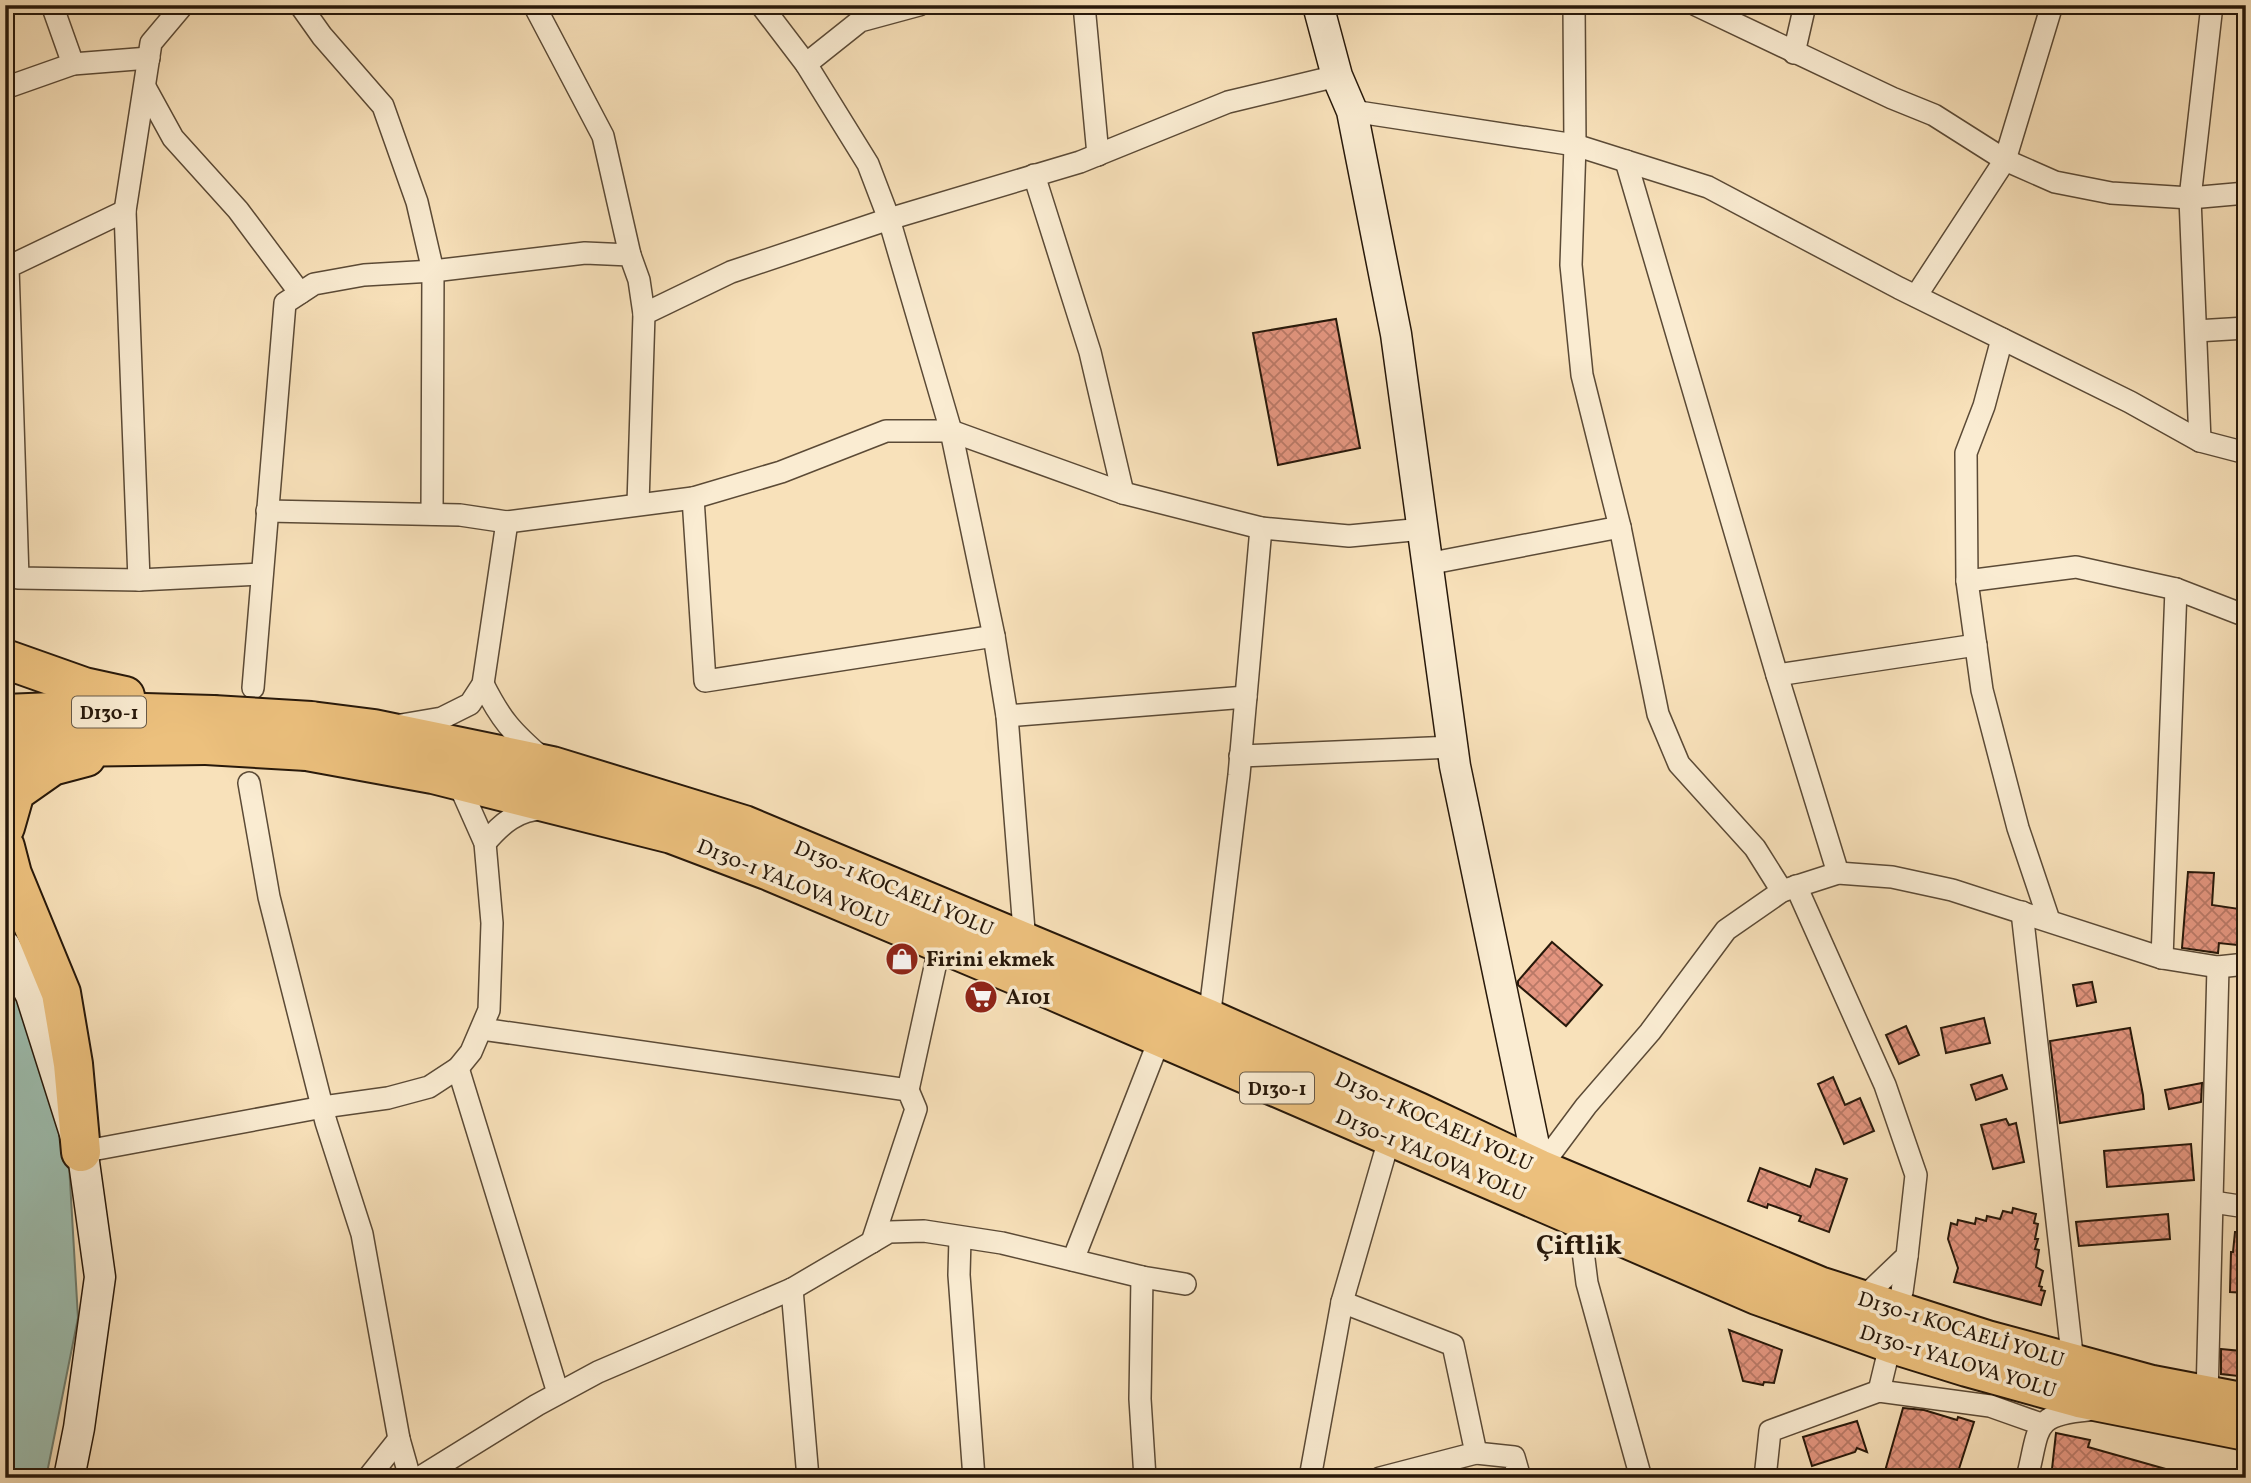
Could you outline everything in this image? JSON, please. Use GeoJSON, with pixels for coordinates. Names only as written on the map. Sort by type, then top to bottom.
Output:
{"type":"FeatureCollection","features":[{"type":"Feature","properties":{"kind":"highway"},"geometry":{"type":"LineString","coordinates":[[5,659],[84,687],[207,724]]}},
{"type":"Feature","properties":{"kind":"highway","name":"D130-1"},"geometry":{"type":"LineString","coordinates":[[5,714],[77,711],[309,736]]}},
{"type":"Feature","properties":{"kind":"highway","name":"D130-1"},"geometry":{"type":"LineString","coordinates":[[5,751],[126,746],[207,724]]}},
{"type":"Feature","properties":{"kind":"highway","name":"D130-1 KOCAELİ YOLU"},"geometry":{"type":"LineString","coordinates":[[309,736],[374,729],[552,766],[744,825],[1209,1019],[1539,1169],[1819,1286],[1987,1340],[2152,1385],[2246,1403]]}},
{"type":"Feature","properties":{"kind":"highway","name":"D130-1 YALOVA YOLU"},"geometry":{"type":"LineString","coordinates":[[309,736],[457,780],[673,834],[767,870],[1757,1295],[1893,1344],[1979,1370],[2121,1406],[2246,1432]]}},
{"type":"Feature","properties":{"kind":"highway"},"geometry":{"type":"LineString","coordinates":[[5,827],[15,792],[52,766],[126,746]]}},
{"type":"Feature","properties":{"kind":"highway"},"geometry":{"type":"LineString","coordinates":[[5,847],[12,874],[61,993],[73,1064],[81,1152]]}},
{"type":"Feature","properties":{"kind":"street"},"geometry":{"type":"LineString","coordinates":[[52,5],[73,64]]}},
{"type":"Feature","properties":{"kind":"street"},"geometry":{"type":"LineString","coordinates":[[139,580],[125,211],[151,43],[183,5]]}},
{"type":"Feature","properties":{"kind":"street"},"geometry":{"type":"LineString","coordinates":[[300,5],[322,36],[383,106],[416,202],[433,271],[432,514]]}},
{"type":"Feature","properties":{"kind":"street"},"geometry":{"type":"LineString","coordinates":[[534,5],[603,136],[630,255],[639,279],[643,314],[638,505]]}},
{"type":"Feature","properties":{"kind":"street"},"geometry":{"type":"LineString","coordinates":[[761,5],[806,64],[868,164],[890,219],[951,431],[994,636],[1007,716],[1026,943]]}},
{"type":"Feature","properties":{"kind":"street"},"geometry":{"type":"LineString","coordinates":[[806,64],[860,21],[919,5]]}},
{"type":"Feature","properties":{"kind":"street"},"geometry":{"type":"LineString","coordinates":[[1084,5],[1098,155]]}},
{"type":"Feature","properties":{"kind":"street"},"geometry":{"type":"LineString","coordinates":[[1318,5],[1337,76],[1352,111],[1396,334],[1453,747],[1539,1169]]}},
{"type":"Feature","properties":{"kind":"street"},"geometry":{"type":"LineString","coordinates":[[1567,5],[1574,6],[1576,145],[1571,265],[1582,375],[1620,527],[1658,715],[1679,764],[1789,889],[1885,1085],[1916,1175],[1902,1292]]}},
{"type":"Feature","properties":{"kind":"street"},"geometry":{"type":"LineString","coordinates":[[1696,5],[1794,53],[1934,115],[2005,160],[2055,182],[2111,192],[2190,198],[2246,193]]}},
{"type":"Feature","properties":{"kind":"street"},"geometry":{"type":"LineString","coordinates":[[1794,53],[1805,5]]}},
{"type":"Feature","properties":{"kind":"street"},"geometry":{"type":"LineString","coordinates":[[1916,296],[2005,160],[2052,5]]}},
{"type":"Feature","properties":{"kind":"street"},"geometry":{"type":"LineString","coordinates":[[2200,441],[2190,198],[2211,5]]}},
{"type":"Feature","properties":{"kind":"street"},"geometry":{"type":"LineString","coordinates":[[5,88],[73,64],[149,58]]}},
{"type":"Feature","properties":{"kind":"street"},"geometry":{"type":"LineString","coordinates":[[643,314],[731,272],[890,219],[1098,155],[1228,102],[1337,76]]}},
{"type":"Feature","properties":{"kind":"street"},"geometry":{"type":"LineString","coordinates":[[145,87],[173,138],[238,210],[300,293]]}},
{"type":"Feature","properties":{"kind":"street"},"geometry":{"type":"LineString","coordinates":[[1352,111],[1576,145],[1707,187],[1916,296],[2130,402],[2200,441],[2246,453]]}},
{"type":"Feature","properties":{"kind":"street"},"geometry":{"type":"LineString","coordinates":[[1626,161],[1838,873]]}},
{"type":"Feature","properties":{"kind":"street"},"geometry":{"type":"LineString","coordinates":[[1034,175],[1090,352],[1123,493]]}},
{"type":"Feature","properties":{"kind":"street"},"geometry":{"type":"LineString","coordinates":[[125,211],[7,267],[18,578],[139,580],[262,574]]}},
{"type":"Feature","properties":{"kind":"street"},"geometry":{"type":"LineString","coordinates":[[253,688],[285,303],[314,284],[352,277],[433,271],[584,253],[630,255]]}},
{"type":"Feature","properties":{"kind":"street"},"geometry":{"type":"LineString","coordinates":[[2196,331],[2246,328]]}},
{"type":"Feature","properties":{"kind":"street"},"geometry":{"type":"LineString","coordinates":[[2002,339],[1984,406],[1966,453],[1967,581],[1982,690],[2018,828],[2049,920]]}},
{"type":"Feature","properties":{"kind":"street"},"geometry":{"type":"LineString","coordinates":[[267,511],[460,514],[507,522],[693,498],[781,472],[886,431],[951,431],[1123,493],[1261,528],[1349,536],[1423,529]]}},
{"type":"Feature","properties":{"kind":"street"},"geometry":{"type":"LineString","coordinates":[[693,498],[705,681],[994,636]]}},
{"type":"Feature","properties":{"kind":"street"},"geometry":{"type":"LineString","coordinates":[[374,729],[442,718],[470,704],[482,684],[507,522]]}},
{"type":"Feature","properties":{"kind":"street"},"geometry":{"type":"LineString","coordinates":[[1427,564],[1620,527]]}},
{"type":"Feature","properties":{"kind":"street"},"geometry":{"type":"LineString","coordinates":[[1209,1019],[1240,756],[1261,528]]}},
{"type":"Feature","properties":{"kind":"street"},"geometry":{"type":"LineString","coordinates":[[1967,581],[2076,567],[2176,589],[2246,616]]}},
{"type":"Feature","properties":{"kind":"street"},"geometry":{"type":"LineString","coordinates":[[2162,958],[2176,589]]}},
{"type":"Feature","properties":{"kind":"street"},"geometry":{"type":"LineString","coordinates":[[1777,675],[1976,645]]}},
{"type":"Feature","properties":{"kind":"street"},"geometry":{"type":"LineString","coordinates":[[482,684],[497,713],[511,732],[552,766]]}},
{"type":"Feature","properties":{"kind":"street"},"geometry":{"type":"LineString","coordinates":[[1007,716],[1246,697]]}},
{"type":"Feature","properties":{"kind":"street"},"geometry":{"type":"LineString","coordinates":[[1240,756],[1453,747]]}},
{"type":"Feature","properties":{"kind":"street"},"geometry":{"type":"LineString","coordinates":[[81,1152],[323,1107],[388,1098],[429,1087],[458,1068],[471,1052],[489,1010],[491,935],[485,843],[457,780]]}},
{"type":"Feature","properties":{"kind":"street"},"geometry":{"type":"LineString","coordinates":[[249,783],[269,897],[323,1107],[362,1234],[400,1439],[410,1478]]}},
{"type":"Feature","properties":{"kind":"street"},"geometry":{"type":"LineString","coordinates":[[485,843],[501,824],[520,813],[537,809],[576,808]]}},
{"type":"Feature","properties":{"kind":"street"},"geometry":{"type":"LineString","coordinates":[[1539,1169],[1586,1106],[1650,1032],[1726,930],[1789,889],[1838,873],[1892,877],[1940,887],[2162,958],[2218,967],[2246,964]]}},
{"type":"Feature","properties":{"kind":"street"},"geometry":{"type":"LineString","coordinates":[[2022,912],[2073,1363]]}},
{"type":"Feature","properties":{"kind":"street"},"geometry":{"type":"LineString","coordinates":[[872,1242],[916,1109],[908,1090],[940,944]]}},
{"type":"Feature","properties":{"kind":"street"},"geometry":{"type":"LineString","coordinates":[[5,946],[32,995],[81,1152],[100,1277],[79,1428],[69,1478]]}},
{"type":"Feature","properties":{"kind":"street"},"geometry":{"type":"LineString","coordinates":[[2207,1396],[2218,967]]}},
{"type":"Feature","properties":{"kind":"street"},"geometry":{"type":"LineString","coordinates":[[482,1029],[908,1090]]}},
{"type":"Feature","properties":{"kind":"street"},"geometry":{"type":"LineString","coordinates":[[1073,1260],[1160,1038]]}},
{"type":"Feature","properties":{"kind":"street"},"geometry":{"type":"LineString","coordinates":[[458,1068],[558,1394]]}},
{"type":"Feature","properties":{"kind":"street"},"geometry":{"type":"LineString","coordinates":[[1310,1478],[1342,1302],[1390,1136]]}},
{"type":"Feature","properties":{"kind":"street"},"geometry":{"type":"LineString","coordinates":[[2213,1202],[2246,1208]]}},
{"type":"Feature","properties":{"kind":"street"},"geometry":{"type":"LineString","coordinates":[[1579,1219],[1587,1283],[1640,1478]]}},
{"type":"Feature","properties":{"kind":"street"},"geometry":{"type":"LineString","coordinates":[[419,1478],[598,1372],[792,1289],[889,1232],[924,1231],[1002,1243],[1142,1277],[1185,1284]]}},
{"type":"Feature","properties":{"kind":"street"},"geometry":{"type":"LineString","coordinates":[[960,1238],[959,1275],[974,1478]]}},
{"type":"Feature","properties":{"kind":"street"},"geometry":{"type":"LineString","coordinates":[[1862,1300],[1906,1256]]}},
{"type":"Feature","properties":{"kind":"street"},"geometry":{"type":"LineString","coordinates":[[1142,1277],[1140,1399],[1145,1478]]}},
{"type":"Feature","properties":{"kind":"street"},"geometry":{"type":"LineString","coordinates":[[792,1289],[808,1478]]}},
{"type":"Feature","properties":{"kind":"street"},"geometry":{"type":"LineString","coordinates":[[1342,1302],[1453,1345],[1476,1453]]}},
{"type":"Feature","properties":{"kind":"street"},"geometry":{"type":"LineString","coordinates":[[1879,1391],[1886,1358]]}},
{"type":"Feature","properties":{"kind":"street"},"geometry":{"type":"LineString","coordinates":[[1765,1478],[1770,1431],[1879,1391],[1990,1406],[2041,1424]]}},
{"type":"Feature","properties":{"kind":"street"},"geometry":{"type":"LineString","coordinates":[[2027,1478],[2041,1424],[2052,1416],[2121,1406]]}},
{"type":"Feature","properties":{"kind":"street"},"geometry":{"type":"LineString","coordinates":[[368,1478],[400,1439]]}},
{"type":"Feature","properties":{"kind":"street"},"geometry":{"type":"LineString","coordinates":[[1380,1478],[1440,1470],[1476,1453],[1514,1457],[1520,1478]]}},
{"type":"Feature","properties":{"kind":"shaded area"},"geometry":{"type":"Polygon","coordinates":[[[5,972],[24,1012],[69,1164],[78,1318],[46,1478],[5,1478],[5,972]]]}},
{"type":"Feature","properties":{"kind":"building"},"geometry":{"type":"Polygon","coordinates":[[[1336,319],[1360,448],[1278,465],[1253,333],[1336,319]]]}},
{"type":"Feature","properties":{"kind":"building"},"geometry":{"type":"Polygon","coordinates":[[[2188,872],[2214,873],[2212,905],[2246,910],[2246,946],[2219,943],[2218,953],[2182,948],[2188,872]]]}},
{"type":"Feature","properties":{"kind":"building"},"geometry":{"type":"Polygon","coordinates":[[[1552,942],[1602,985],[1566,1026],[1518,985],[1518,981],[1552,942]]]}},
{"type":"Feature","properties":{"kind":"building"},"geometry":{"type":"Polygon","coordinates":[[[2092,982],[2096,1002],[2077,1006],[2073,985],[2092,982]]]}},
{"type":"Feature","properties":{"kind":"building"},"geometry":{"type":"Polygon","coordinates":[[[1984,1018],[1990,1043],[1946,1053],[1941,1028],[1984,1018]]]}},
{"type":"Feature","properties":{"kind":"building"},"geometry":{"type":"Polygon","coordinates":[[[1906,1026],[1919,1055],[1899,1064],[1886,1035],[1906,1026]]]}},
{"type":"Feature","properties":{"kind":"building"},"geometry":{"type":"Polygon","coordinates":[[[2130,1028],[2144,1109],[2060,1123],[2050,1041],[2130,1028]]]}},
{"type":"Feature","properties":{"kind":"building"},"geometry":{"type":"Polygon","coordinates":[[[2002,1075],[2007,1089],[1976,1100],[1971,1085],[2002,1075]]]}},
{"type":"Feature","properties":{"kind":"building"},"geometry":{"type":"Polygon","coordinates":[[[1833,1077],[1845,1105],[1860,1098],[1874,1131],[1844,1144],[1818,1084],[1833,1077]]]}},
{"type":"Feature","properties":{"kind":"building"},"geometry":{"type":"Polygon","coordinates":[[[2202,1083],[2201,1102],[2169,1109],[2165,1090],[2202,1083]]]}},
{"type":"Feature","properties":{"kind":"building"},"geometry":{"type":"Polygon","coordinates":[[[2006,1119],[2009,1125],[2016,1123],[2024,1162],[1993,1169],[1981,1125],[2006,1119]]]}},
{"type":"Feature","properties":{"kind":"building"},"geometry":{"type":"Polygon","coordinates":[[[2191,1144],[2194,1180],[2107,1187],[2104,1151],[2191,1144]]]}},
{"type":"Feature","properties":{"kind":"building"},"geometry":{"type":"Polygon","coordinates":[[[1760,1168],[1810,1187],[1816,1169],[1847,1179],[1829,1232],[1799,1221],[1801,1216],[1768,1204],[1767,1208],[1748,1201],[1760,1168]]]}},
{"type":"Feature","properties":{"kind":"building"},"geometry":{"type":"Polygon","coordinates":[[[2013,1208],[2036,1214],[2034,1223],[2038,1224],[2035,1239],[2038,1239],[2035,1249],[2039,1250],[2036,1267],[2043,1271],[2039,1286],[2045,1291],[2041,1305],[1954,1282],[1958,1268],[1948,1239],[1951,1223],[1957,1225],[1958,1220],[1975,1224],[1976,1218],[1986,1221],[1987,1216],[2000,1219],[2003,1211],[2012,1213],[2013,1208]]]}},
{"type":"Feature","properties":{"kind":"building"},"geometry":{"type":"Polygon","coordinates":[[[2168,1214],[2170,1239],[2079,1246],[2076,1222],[2168,1214]]]}},
{"type":"Feature","properties":{"kind":"building"},"geometry":{"type":"Polygon","coordinates":[[[2235,1232],[2246,1232],[2246,1293],[2230,1292],[2231,1252],[2235,1232]]]}},
{"type":"Feature","properties":{"kind":"building"},"geometry":{"type":"Polygon","coordinates":[[[1729,1330],[1782,1350],[1774,1383],[1764,1382],[1763,1385],[1743,1381],[1729,1330]]]}},
{"type":"Feature","properties":{"kind":"building"},"geometry":{"type":"Polygon","coordinates":[[[2221,1349],[2241,1351],[2238,1376],[2221,1374],[2221,1349]]]}},
{"type":"Feature","properties":{"kind":"building"},"geometry":{"type":"Polygon","coordinates":[[[1903,1408],[1924,1410],[1974,1422],[1956,1478],[1883,1478],[1903,1408]]]}},
{"type":"Feature","properties":{"kind":"building"},"geometry":{"type":"Polygon","coordinates":[[[1857,1421],[1867,1452],[1857,1448],[1855,1452],[1812,1466],[1803,1437],[1857,1421]]]}},
{"type":"Feature","properties":{"kind":"building"},"geometry":{"type":"Polygon","coordinates":[[[2056,1433],[2090,1440],[2088,1447],[2180,1473],[2180,1478],[2051,1478],[2056,1433]]]}},
{"type":"Feature","properties":{"kind":"place","name":"Firini ekmek"},"geometry":{"type":"Point","coordinates":[902,959]}},
{"type":"Feature","properties":{"kind":"place","name":"A101"},"geometry":{"type":"Point","coordinates":[981,997]}},
{"type":"Feature","properties":{"kind":"district","name":"Çiftlik"},"geometry":{"type":"Point","coordinates":[1579,1244]}}]}
